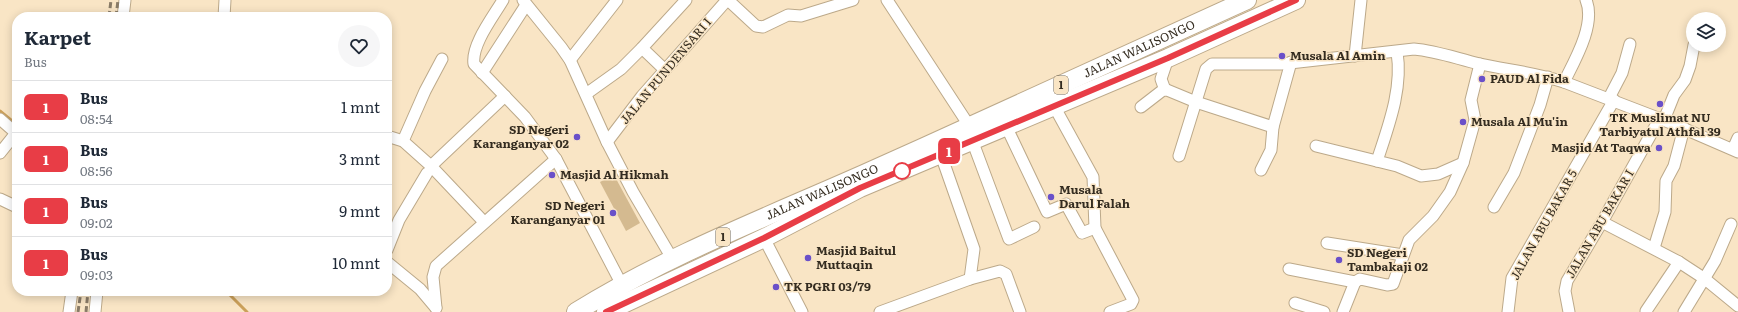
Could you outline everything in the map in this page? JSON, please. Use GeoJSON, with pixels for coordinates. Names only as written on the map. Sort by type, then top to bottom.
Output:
{"type":"FeatureCollection","features":[{"type":"Feature","properties":{"kind":"highway","name":"JALAN WALISONGO"},"geometry":{"type":"LineString","coordinates":[[576,312],[622,285],[672,260],[778,212],[971,134],[1247,0]]}},
{"type":"Feature","properties":{"kind":"highway","name":"JALAN WALISONGO"},"geometry":{"type":"LineString","coordinates":[[606,312],[764,238],[860,188],[941,155],[971,134],[1006,126],[1168,58],[1296,0]]}},
{"type":"Feature","properties":{"kind":"street"},"geometry":{"type":"LineString","coordinates":[[123,12],[124,0]]}},
{"type":"Feature","properties":{"kind":"street"},"geometry":{"type":"LineString","coordinates":[[224,12],[225,0]]}},
{"type":"Feature","properties":{"kind":"street"},"geometry":{"type":"LineString","coordinates":[[503,0],[480,38],[474,56],[474,64],[525,117],[556,159],[622,285]]}},
{"type":"Feature","properties":{"kind":"street"},"geometry":{"type":"LineString","coordinates":[[570,60],[617,0]]}},
{"type":"Feature","properties":{"kind":"street"},"geometry":{"type":"LineString","coordinates":[[586,94],[621,69],[686,0]]}},
{"type":"Feature","properties":{"kind":"street"},"geometry":{"type":"LineString","coordinates":[[727,0],[753,24],[763,27],[769,26],[784,17],[791,15],[801,16],[852,0]]}},
{"type":"Feature","properties":{"kind":"street","name":"JALAN PUNDENSARI I"},"geometry":{"type":"LineString","coordinates":[[607,142],[642,96],[727,0]]}},
{"type":"Feature","properties":{"kind":"street"},"geometry":{"type":"LineString","coordinates":[[887,0],[971,134],[1009,239],[1034,227]]}},
{"type":"Feature","properties":{"kind":"street"},"geometry":{"type":"LineString","coordinates":[[1355,56],[1361,0]]}},
{"type":"Feature","properties":{"kind":"street"},"geometry":{"type":"LineString","coordinates":[[1564,82],[1576,58],[1589,21],[1590,13],[1586,0]]}},
{"type":"Feature","properties":{"kind":"street"},"geometry":{"type":"LineString","coordinates":[[482,73],[525,2],[570,60],[607,142],[633,192],[672,260]]}},
{"type":"Feature","properties":{"kind":"street","name":"JALAN ABU BAKAR 5"},"geometry":{"type":"LineString","coordinates":[[1508,312],[1512,277],[1611,99],[1622,73],[1630,44]]}},
{"type":"Feature","properties":{"kind":"street"},"geometry":{"type":"LineString","coordinates":[[642,48],[665,70]]}},
{"type":"Feature","properties":{"kind":"street"},"geometry":{"type":"LineString","coordinates":[[1179,156],[1206,69],[1212,64],[1291,62],[1414,49],[1425,50],[1480,64],[1548,77],[1564,82],[1662,119],[1735,150],[1738,138]]}},
{"type":"Feature","properties":{"kind":"street"},"geometry":{"type":"LineString","coordinates":[[1377,161],[1399,76],[1397,52]]}},
{"type":"Feature","properties":{"kind":"street","name":"JALAN ABU BAKAR I"},"geometry":{"type":"LineString","coordinates":[[1569,312],[1565,291],[1567,281],[1662,119],[1674,95],[1685,80],[1693,52]]}},
{"type":"Feature","properties":{"kind":"street"},"geometry":{"type":"LineString","coordinates":[[1168,58],[1161,79],[1165,90],[1196,102],[1273,127]]}},
{"type":"Feature","properties":{"kind":"street"},"geometry":{"type":"LineString","coordinates":[[403,141],[425,91],[442,60]]}},
{"type":"Feature","properties":{"kind":"street"},"geometry":{"type":"LineString","coordinates":[[1261,170],[1271,150],[1273,127],[1291,62]]}},
{"type":"Feature","properties":{"kind":"street"},"geometry":{"type":"LineString","coordinates":[[1343,312],[1355,282],[1360,278],[1387,285],[1394,284],[1409,240],[1433,216],[1450,192],[1464,163],[1475,120],[1471,100],[1480,64]]}},
{"type":"Feature","properties":{"kind":"street"},"geometry":{"type":"LineString","coordinates":[[1494,208],[1514,173],[1540,105],[1548,77]]}},
{"type":"Feature","properties":{"kind":"street"},"geometry":{"type":"LineString","coordinates":[[1141,107],[1165,90]]}},
{"type":"Feature","properties":{"kind":"street"},"geometry":{"type":"LineString","coordinates":[[392,238],[399,220],[429,170],[505,96]]}},
{"type":"Feature","properties":{"kind":"street"},"geometry":{"type":"LineString","coordinates":[[1054,106],[1092,177],[1095,228],[1133,300],[1131,304],[1110,312]]}},
{"type":"Feature","properties":{"kind":"street"},"geometry":{"type":"LineString","coordinates":[[0,120],[12,130]]}},
{"type":"Feature","properties":{"kind":"street"},"geometry":{"type":"LineString","coordinates":[[1006,126],[1046,212],[1066,204],[1082,232],[1095,228]]}},
{"type":"Feature","properties":{"kind":"street"},"geometry":{"type":"LineString","coordinates":[[1654,248],[1665,212],[1666,181],[1674,166],[1684,128]]}},
{"type":"Feature","properties":{"kind":"street"},"geometry":{"type":"LineString","coordinates":[[0,153],[12,138]]}},
{"type":"Feature","properties":{"kind":"street"},"geometry":{"type":"LineString","coordinates":[[392,138],[403,141],[429,170],[484,222]]}},
{"type":"Feature","properties":{"kind":"street"},"geometry":{"type":"LineString","coordinates":[[1316,146],[1397,166],[1421,176],[1438,174],[1464,163]]}},
{"type":"Feature","properties":{"kind":"street"},"geometry":{"type":"LineString","coordinates":[[941,155],[973,254],[970,279]]}},
{"type":"Feature","properties":{"kind":"street"},"geometry":{"type":"LineString","coordinates":[[437,310],[433,277],[436,266],[556,159]]}},
{"type":"Feature","properties":{"kind":"street"},"geometry":{"type":"LineString","coordinates":[[0,199],[12,205]]}},
{"type":"Feature","properties":{"kind":"street"},"geometry":{"type":"LineString","coordinates":[[1602,222],[1679,262],[1705,279],[1738,306]]}},
{"type":"Feature","properties":{"kind":"street"},"geometry":{"type":"LineString","coordinates":[[1684,312],[1715,261],[1731,224]]}},
{"type":"Feature","properties":{"kind":"street"},"geometry":{"type":"LineString","coordinates":[[764,238],[802,312]]}},
{"type":"Feature","properties":{"kind":"street"},"geometry":{"type":"LineString","coordinates":[[1327,243],[1403,255]]}},
{"type":"Feature","properties":{"kind":"street"},"geometry":{"type":"LineString","coordinates":[[1646,311],[1679,262]]}},
{"type":"Feature","properties":{"kind":"street"},"geometry":{"type":"LineString","coordinates":[[392,266],[420,289],[437,310]]}},
{"type":"Feature","properties":{"kind":"street"},"geometry":{"type":"LineString","coordinates":[[1289,269],[1355,282]]}},
{"type":"Feature","properties":{"kind":"street"},"geometry":{"type":"LineString","coordinates":[[880,312],[970,279],[1000,271],[1004,272],[1020,312]]}},
{"type":"Feature","properties":{"kind":"street"},"geometry":{"type":"LineString","coordinates":[[69,312],[71,296]]}},
{"type":"Feature","properties":{"kind":"street"},"geometry":{"type":"LineString","coordinates":[[95,312],[97,296]]}},
{"type":"Feature","properties":{"kind":"street"},"geometry":{"type":"LineString","coordinates":[[1295,303],[1324,312]]}},
{"type":"Feature","properties":{"kind":"shaded area"},"geometry":{"type":"Polygon","coordinates":[[[614,175],[640,223],[626,231],[600,182],[614,175]]]}},
{"type":"Feature","properties":{"kind":"waterway"},"geometry":{"type":"LineString","coordinates":[[0,111],[12,121]]}},
{"type":"Feature","properties":{"kind":"waterway"},"geometry":{"type":"LineString","coordinates":[[231,296],[247,312]]}},
{"type":"Feature","properties":{"kind":"railway"},"geometry":{"type":"LineString","coordinates":[[110,12],[111,0]]}},
{"type":"Feature","properties":{"kind":"railway"},"geometry":{"type":"LineString","coordinates":[[117,12],[118,0]]}},
{"type":"Feature","properties":{"kind":"railway"},"geometry":{"type":"LineString","coordinates":[[78,312],[80,296]]}},
{"type":"Feature","properties":{"kind":"railway"},"geometry":{"type":"LineString","coordinates":[[86,312],[88,296]]}},
{"type":"Feature","properties":{"kind":"bus line","name":"1"},"geometry":{"type":"LineString","coordinates":[[606,312],[764,238],[860,188],[1168,58],[1266,15],[1296,0]]}},
{"type":"Feature","properties":{"kind":"place","name":"Musala Al Amin"},"geometry":{"type":"Point","coordinates":[1282,56]}},
{"type":"Feature","properties":{"kind":"place","name":"PAUD Al Fida"},"geometry":{"type":"Point","coordinates":[1482,79]}},
{"type":"Feature","properties":{"kind":"place","name":"TK Muslimat NU Tarbiyatul Athfal 39"},"geometry":{"type":"Point","coordinates":[1660,104]}},
{"type":"Feature","properties":{"kind":"place","name":"Musala Al Mu'in"},"geometry":{"type":"Point","coordinates":[1463,122]}},
{"type":"Feature","properties":{"kind":"place","name":"SD Negeri Karanganyar 02"},"geometry":{"type":"Point","coordinates":[577,137]}},
{"type":"Feature","properties":{"kind":"place","name":"Masjid At Taqwa"},"geometry":{"type":"Point","coordinates":[1659,148]}},
{"type":"Feature","properties":{"kind":"place","name":"Masjid Al Hikmah"},"geometry":{"type":"Point","coordinates":[552,175]}},
{"type":"Feature","properties":{"kind":"place","name":"Musala Darul Falah"},"geometry":{"type":"Point","coordinates":[1051,197]}},
{"type":"Feature","properties":{"kind":"place","name":"SD Negeri Karanganyar 01"},"geometry":{"type":"Point","coordinates":[613,213]}},
{"type":"Feature","properties":{"kind":"place","name":"Masjid Baitul Muttaqin"},"geometry":{"type":"Point","coordinates":[808,258]}},
{"type":"Feature","properties":{"kind":"place","name":"SD Negeri Tambakaji 02"},"geometry":{"type":"Point","coordinates":[1339,260]}},
{"type":"Feature","properties":{"kind":"place","name":"TK PGRI 03/79"},"geometry":{"type":"Point","coordinates":[776,287]}}]}
